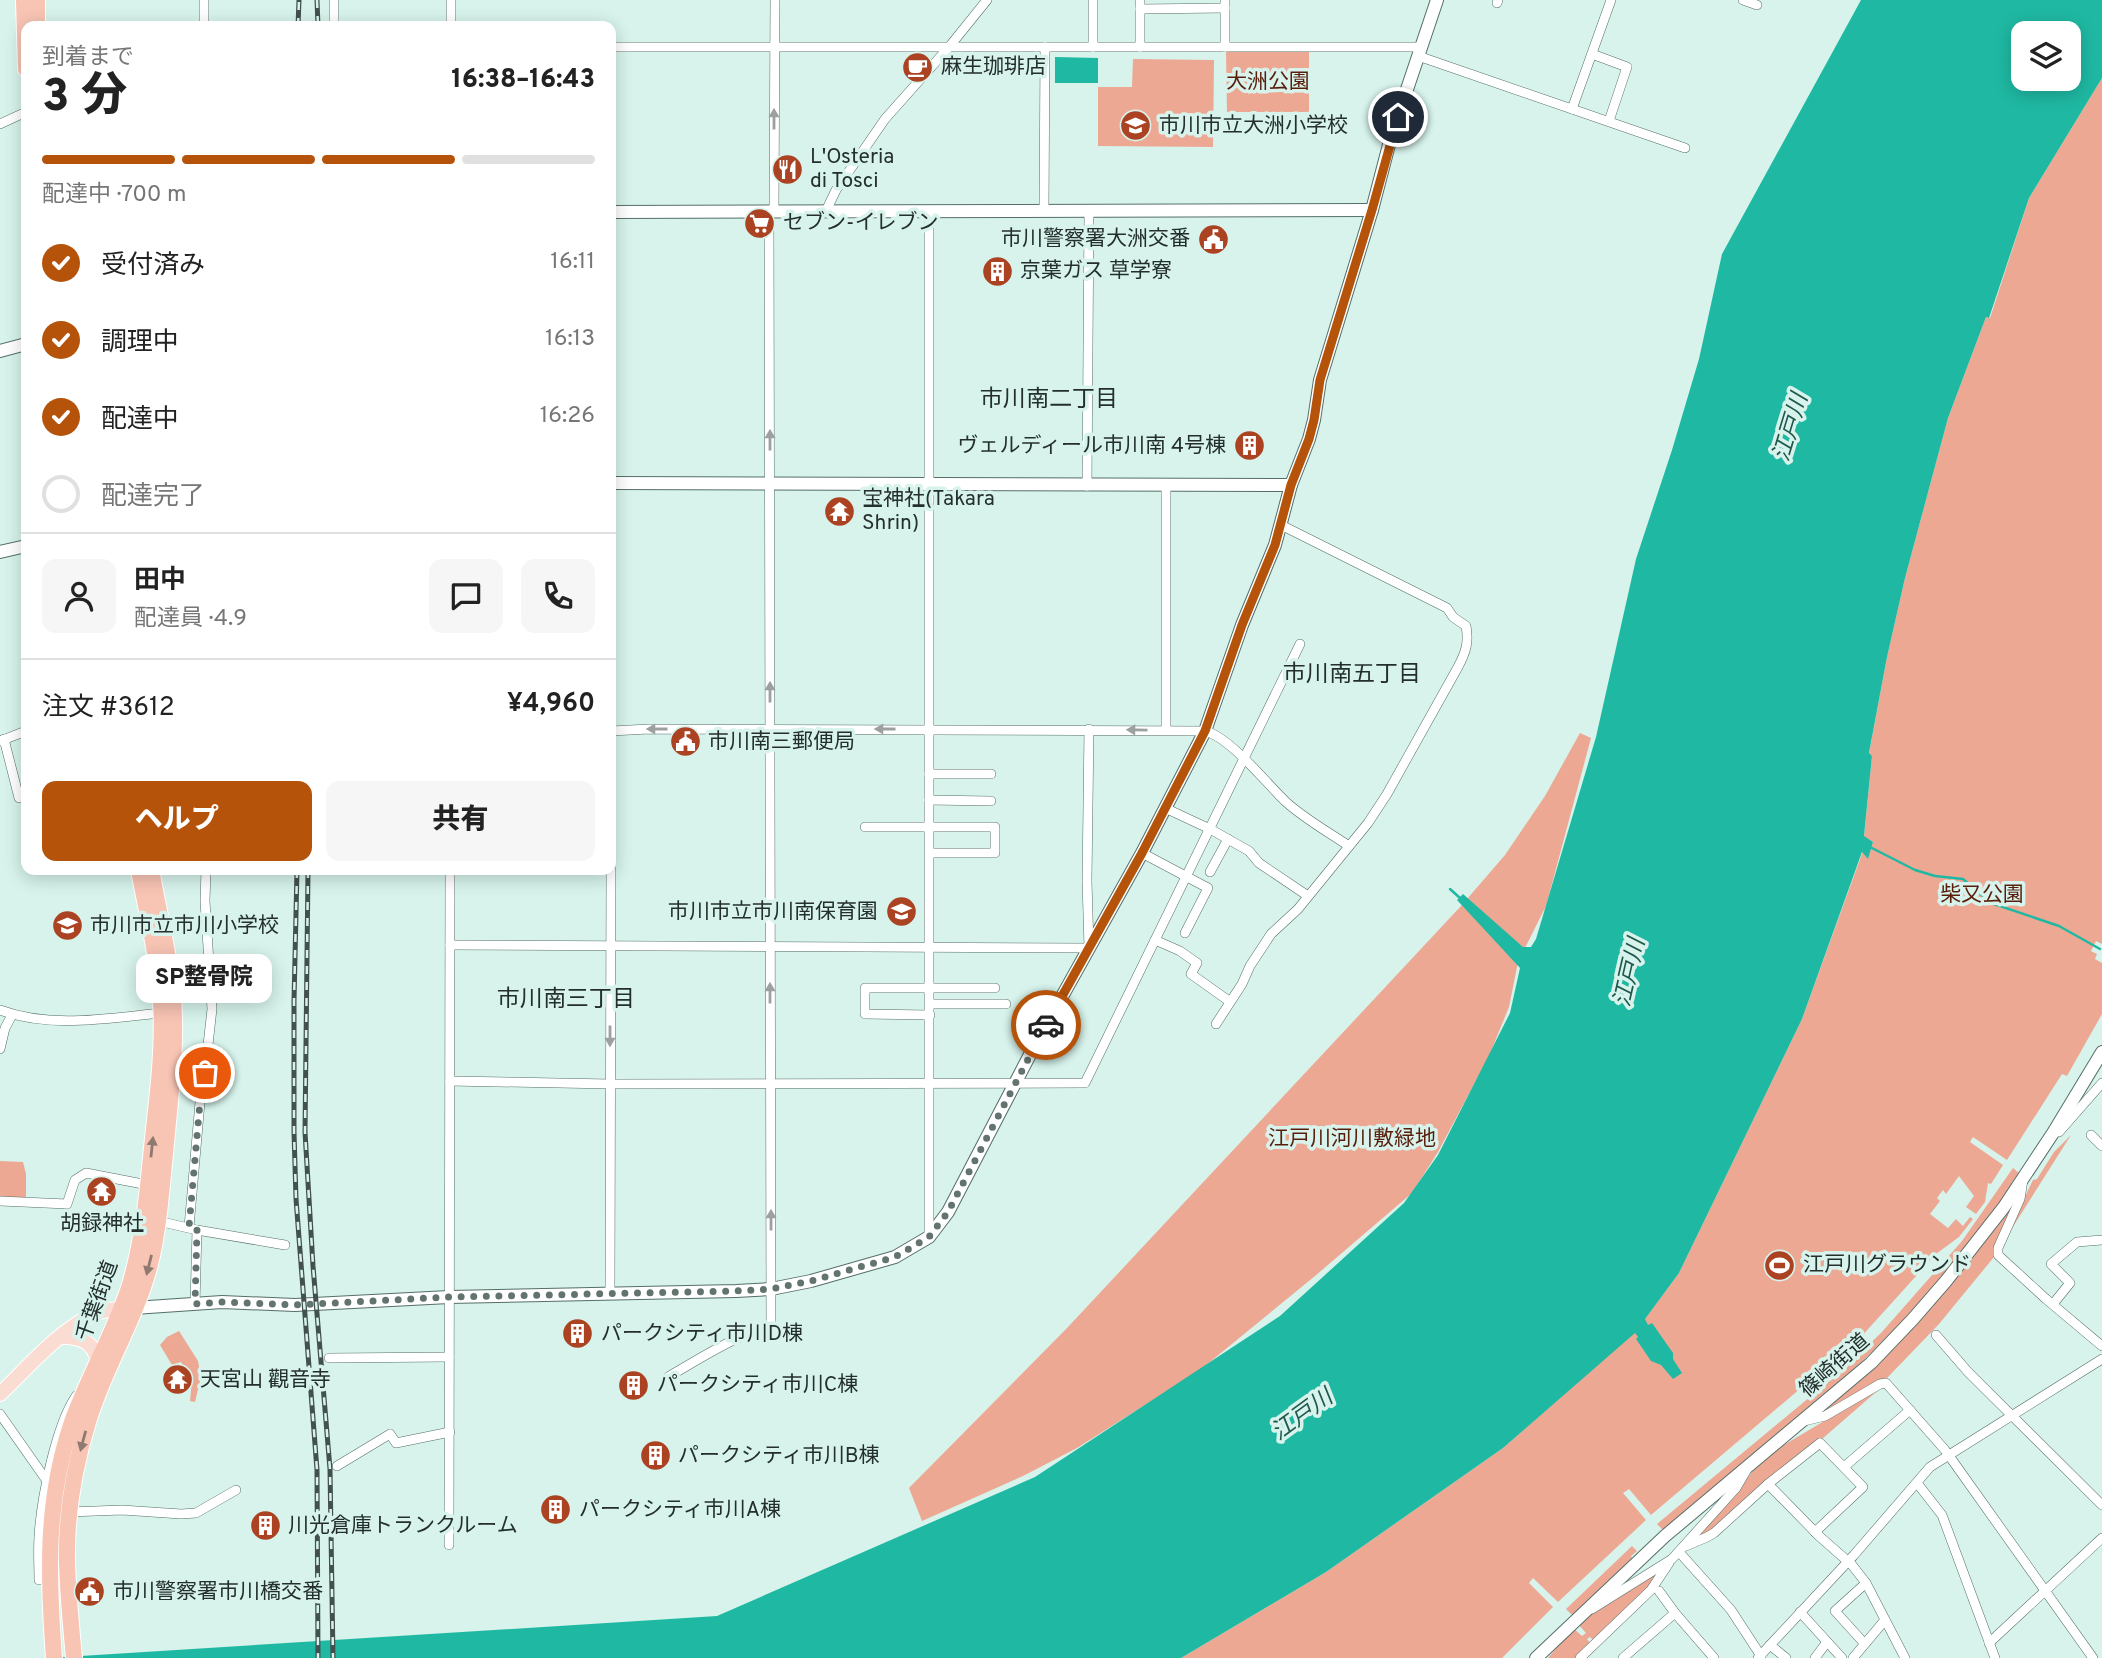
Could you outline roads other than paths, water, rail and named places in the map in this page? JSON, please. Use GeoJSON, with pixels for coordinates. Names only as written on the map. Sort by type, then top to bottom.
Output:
{"type":"FeatureCollection","features":[{"type":"Feature","properties":{"kind":"highway"},"geometry":{"type":"LineString","coordinates":[[24,0],[25,21]]}},
{"type":"Feature","properties":{"kind":"highway"},"geometry":{"type":"LineString","coordinates":[[37,0],[37,21]]}},
{"type":"Feature","properties":{"kind":"highway","name":"千葉街道"},"geometry":{"type":"LineString","coordinates":[[74,1658],[67,1563],[69,1512],[87,1423],[127,1309],[129,1287],[138,1255],[161,1059],[162,1013],[156,962],[139,875]]}},
{"type":"Feature","properties":{"kind":"highway","name":"千葉街道"},"geometry":{"type":"LineString","coordinates":[[54,1658],[48,1555],[59,1472],[72,1422],[98,1362],[147,1276],[158,1222],[174,1060],[174,1021],[169,966],[152,875]]}},
{"type":"Feature","properties":{"kind":"main road"},"geometry":{"type":"LineString","coordinates":[[0,1394],[61,1337],[92,1315],[103,1311],[222,1302],[295,1305],[449,1297],[771,1289],[811,1281],[895,1257],[929,1237],[948,1212],[1014,1084],[1142,853],[1205,731],[1242,625],[1275,545],[1291,485],[1309,439],[1320,380],[1372,210],[1391,137],[1437,0]]}},
{"type":"Feature","properties":{"kind":"main road"},"geometry":{"type":"LineString","coordinates":[[616,212],[1372,210]]}},
{"type":"Feature","properties":{"kind":"main road"},"geometry":{"type":"LineString","coordinates":[[0,351],[21,345]]}},
{"type":"Feature","properties":{"kind":"main road"},"geometry":{"type":"LineString","coordinates":[[616,481],[1087,486],[1291,485]]}},
{"type":"Feature","properties":{"kind":"main road"},"geometry":{"type":"LineString","coordinates":[[0,552],[21,547]]}},
{"type":"Feature","properties":{"kind":"main road","name":"篠崎街道"},"geometry":{"type":"LineString","coordinates":[[1536,1658],[1665,1536],[1871,1363],[1913,1319],[1946,1281],[2023,1180],[2102,1052]]}},
{"type":"Feature","properties":{"kind":"main road"},"geometry":{"type":"LineString","coordinates":[[61,1337],[74,1336],[89,1343],[98,1362]]}},
{"type":"Feature","properties":{"kind":"street"},"geometry":{"type":"LineString","coordinates":[[204,0],[204,21]]}},
{"type":"Feature","properties":{"kind":"street"},"geometry":{"type":"LineString","coordinates":[[334,0],[334,21]]}},
{"type":"Feature","properties":{"kind":"street"},"geometry":{"type":"LineString","coordinates":[[451,0],[451,21]]}},
{"type":"Feature","properties":{"kind":"street"},"geometry":{"type":"LineString","coordinates":[[668,1377],[765,1327],[771,1332],[770,484],[775,0]]}},
{"type":"Feature","properties":{"kind":"street"},"geometry":{"type":"LineString","coordinates":[[826,211],[836,190],[885,119],[987,0]]}},
{"type":"Feature","properties":{"kind":"street"},"geometry":{"type":"LineString","coordinates":[[1093,0],[1093,47]]}},
{"type":"Feature","properties":{"kind":"street"},"geometry":{"type":"LineString","coordinates":[[1572,109],[1611,0]]}},
{"type":"Feature","properties":{"kind":"street"},"geometry":{"type":"LineString","coordinates":[[1743,0],[1758,5]]}},
{"type":"Feature","properties":{"kind":"street"},"geometry":{"type":"LineString","coordinates":[[1140,47],[1140,4],[1225,4],[1225,47]]}},
{"type":"Feature","properties":{"kind":"street"},"geometry":{"type":"LineString","coordinates":[[616,47],[1225,47],[1419,52],[1685,148]]}},
{"type":"Feature","properties":{"kind":"street"},"geometry":{"type":"LineString","coordinates":[[1044,210],[1045,47]]}},
{"type":"Feature","properties":{"kind":"street"},"geometry":{"type":"LineString","coordinates":[[1592,54],[1627,67],[1609,121]]}},
{"type":"Feature","properties":{"kind":"street"},"geometry":{"type":"LineString","coordinates":[[0,124],[21,114]]}},
{"type":"Feature","properties":{"kind":"street"},"geometry":{"type":"LineString","coordinates":[[1087,486],[1089,210]]}},
{"type":"Feature","properties":{"kind":"street"},"geometry":{"type":"LineString","coordinates":[[929,211],[929,1237]]}},
{"type":"Feature","properties":{"kind":"street"},"geometry":{"type":"LineString","coordinates":[[1166,485],[1166,730]]}},
{"type":"Feature","properties":{"kind":"street"},"geometry":{"type":"LineString","coordinates":[[1216,1024],[1271,934],[1298,909],[1368,823],[1387,794],[1458,667],[1466,651],[1468,638],[1466,626],[1453,617],[1447,608],[1281,525]]}},
{"type":"Feature","properties":{"kind":"street"},"geometry":{"type":"LineString","coordinates":[[450,1081],[610,1084],[1085,1083],[1300,644]]}},
{"type":"Feature","properties":{"kind":"street"},"geometry":{"type":"LineString","coordinates":[[450,945],[1089,948],[1089,729]]}},
{"type":"Feature","properties":{"kind":"street"},"geometry":{"type":"LineString","coordinates":[[616,731],[1205,731],[1218,735],[1287,802],[1349,846]]}},
{"type":"Feature","properties":{"kind":"street"},"geometry":{"type":"LineString","coordinates":[[19,797],[2,740],[21,734]]}},
{"type":"Feature","properties":{"kind":"street"},"geometry":{"type":"LineString","coordinates":[[929,774],[991,774]]}},
{"type":"Feature","properties":{"kind":"street"},"geometry":{"type":"LineString","coordinates":[[929,800],[991,801]]}},
{"type":"Feature","properties":{"kind":"street"},"geometry":{"type":"LineString","coordinates":[[1165,808],[1249,851],[1259,863],[1308,896]]}},
{"type":"Feature","properties":{"kind":"street"},"geometry":{"type":"LineString","coordinates":[[865,827],[995,827],[995,853],[930,853]]}},
{"type":"Feature","properties":{"kind":"street"},"geometry":{"type":"LineString","coordinates":[[1210,872],[1228,839]]}},
{"type":"Feature","properties":{"kind":"street"},"geometry":{"type":"LineString","coordinates":[[1142,853],[1208,888],[1185,933]]}},
{"type":"Feature","properties":{"kind":"street"},"geometry":{"type":"LineString","coordinates":[[195,1304],[193,1229],[201,1091],[212,1009],[206,875]]}},
{"type":"Feature","properties":{"kind":"street"},"geometry":{"type":"LineString","coordinates":[[449,1545],[450,875]]}},
{"type":"Feature","properties":{"kind":"street"},"geometry":{"type":"LineString","coordinates":[[611,875],[611,1294]]}},
{"type":"Feature","properties":{"kind":"street"},"geometry":{"type":"LineString","coordinates":[[1156,940],[1180,951],[1197,963],[1191,974],[1229,1001]]}},
{"type":"Feature","properties":{"kind":"street"},"geometry":{"type":"LineString","coordinates":[[930,1015],[865,1014],[865,988],[995,988]]}},
{"type":"Feature","properties":{"kind":"street"},"geometry":{"type":"LineString","coordinates":[[930,1004],[1006,1004]]}},
{"type":"Feature","properties":{"kind":"street"},"geometry":{"type":"LineString","coordinates":[[0,1010],[38,1019],[80,1021],[162,1013]]}},
{"type":"Feature","properties":{"kind":"street"},"geometry":{"type":"LineString","coordinates":[[0,1049],[12,1014]]}},
{"type":"Feature","properties":{"kind":"street"},"geometry":{"type":"LineString","coordinates":[[2053,1133],[2059,1132],[2102,1083]]}},
{"type":"Feature","properties":{"kind":"street"},"geometry":{"type":"LineString","coordinates":[[2091,1135],[2102,1146]]}},
{"type":"Feature","properties":{"kind":"street"},"geometry":{"type":"LineString","coordinates":[[0,1201],[67,1204],[75,1180],[86,1173],[148,1185]]}},
{"type":"Feature","properties":{"kind":"street"},"geometry":{"type":"LineString","coordinates":[[2023,1180],[2020,1199],[1998,1248],[1998,1255],[2102,1346]]}},
{"type":"Feature","properties":{"kind":"street"},"geometry":{"type":"LineString","coordinates":[[158,1222],[285,1245]]}},
{"type":"Feature","properties":{"kind":"street"},"geometry":{"type":"LineString","coordinates":[[2053,1304],[2070,1283],[2051,1264],[2077,1242],[2102,1240]]}},
{"type":"Feature","properties":{"kind":"street"},"geometry":{"type":"LineString","coordinates":[[1936,1335],[1968,1371],[2102,1505]]}},
{"type":"Feature","properties":{"kind":"street"},"geometry":{"type":"LineString","coordinates":[[329,1358],[449,1357]]}},
{"type":"Feature","properties":{"kind":"street"},"geometry":{"type":"LineString","coordinates":[[1682,1549],[1731,1610],[1759,1657],[1930,1467],[2102,1359]]}},
{"type":"Feature","properties":{"kind":"street"},"geometry":{"type":"LineString","coordinates":[[1800,1422],[1825,1416],[1883,1382],[1886,1383],[1948,1455],[2092,1658]]}},
{"type":"Feature","properties":{"kind":"street"},"geometry":{"type":"LineString","coordinates":[[39,1580],[38,1536],[47,1481],[67,1410],[75,1396],[85,1392]]}},
{"type":"Feature","properties":{"kind":"street"},"geometry":{"type":"LineString","coordinates":[[1844,1467],[1910,1410]]}},
{"type":"Feature","properties":{"kind":"street"},"geometry":{"type":"LineString","coordinates":[[0,1414],[47,1481]]}},
{"type":"Feature","properties":{"kind":"street"},"geometry":{"type":"LineString","coordinates":[[337,1466],[390,1434],[396,1443],[450,1432]]}},
{"type":"Feature","properties":{"kind":"street"},"geometry":{"type":"LineString","coordinates":[[1682,1549],[1714,1533],[1768,1484],[1820,1443],[1863,1487],[1815,1532]]}},
{"type":"Feature","properties":{"kind":"street"},"geometry":{"type":"LineString","coordinates":[[1580,1658],[1651,1590],[1672,1559],[1736,1488],[1750,1464]]}},
{"type":"Feature","properties":{"kind":"street"},"geometry":{"type":"LineString","coordinates":[[1917,1483],[1942,1515],[1995,1658]]}},
{"type":"Feature","properties":{"kind":"street"},"geometry":{"type":"LineString","coordinates":[[1768,1484],[1847,1561],[1866,1584],[1905,1658]]}},
{"type":"Feature","properties":{"kind":"street"},"geometry":{"type":"LineString","coordinates":[[69,1512],[122,1510],[196,1513],[236,1490]]}},
{"type":"Feature","properties":{"kind":"street"},"geometry":{"type":"LineString","coordinates":[[1989,1643],[2102,1538]]}},
{"type":"Feature","properties":{"kind":"street"},"geometry":{"type":"LineString","coordinates":[[1584,1612],[1608,1601],[1631,1583],[1672,1559]]}},
{"type":"Feature","properties":{"kind":"street"},"geometry":{"type":"LineString","coordinates":[[1864,1643],[1835,1611],[1866,1584]]}},
{"type":"Feature","properties":{"kind":"street"},"geometry":{"type":"LineString","coordinates":[[1659,1591],[1714,1658]]}},
{"type":"Feature","properties":{"kind":"street"},"geometry":{"type":"LineString","coordinates":[[1800,1612],[1843,1658]]}},
{"type":"Feature","properties":{"kind":"street"},"geometry":{"type":"LineString","coordinates":[[1623,1658],[1675,1613]]}},
{"type":"Feature","properties":{"kind":"street"},"geometry":{"type":"LineString","coordinates":[[1853,1658],[1885,1620]]}},
{"type":"Feature","properties":{"kind":"street"},"geometry":{"type":"LineString","coordinates":[[1815,1658],[1827,1642]]}},
{"type":"Feature","properties":{"kind":"street"},"geometry":{"type":"LineString","coordinates":[[1543,1658],[1551,1643]]}},
{"type":"Feature","properties":{"kind":"street"},"geometry":{"type":"LineString","coordinates":[[1770,1645],[1786,1658]]}},
{"type":"Feature","properties":{"kind":"water","name":"江戸川"},"geometry":{"type":"Polygon","coordinates":[[[1861,0],[2102,0],[2102,78],[2029,198],[1989,318],[1986,317],[1948,418],[1905,578],[1869,753],[1872,756],[1864,836],[1873,842],[1868,859],[1862,852],[1802,1019],[1679,1273],[1645,1319],[1648,1325],[1652,1323],[1673,1353],[1673,1359],[1682,1373],[1673,1379],[1661,1365],[1651,1361],[1636,1339],[1638,1337],[1635,1333],[1503,1448],[1326,1572],[1181,1658],[49,1658],[717,1616],[1035,1477],[1280,1316],[1404,1203],[1438,1155],[1510,1013],[1520,968],[1457,900],[1463,894],[1523,947],[1531,947],[1536,939],[1596,737],[1636,559],[1699,359],[1722,254],[1861,0]]]}},
{"type":"Feature","properties":{"kind":"water"},"geometry":{"type":"Polygon","coordinates":[[[1055,57],[1098,58],[1098,83],[1055,83],[1055,57]]]}},
{"type":"Feature","properties":{"kind":"waterway"},"geometry":{"type":"LineString","coordinates":[[1870,847],[1915,870],[1935,876],[1963,879],[1991,903],[2059,926],[2100,949]]}},
{"type":"Feature","properties":{"kind":"waterway"},"geometry":{"type":"LineString","coordinates":[[1450,889],[1460,898]]}},
{"type":"Feature","properties":{"kind":"railway"},"geometry":{"type":"LineString","coordinates":[[298,21],[299,0]]}},
{"type":"Feature","properties":{"kind":"railway"},"geometry":{"type":"LineString","coordinates":[[317,0],[318,21]]}},
{"type":"Feature","properties":{"kind":"railway"},"geometry":{"type":"LineString","coordinates":[[297,875],[294,1132],[296,1199],[317,1470],[318,1658]]}},
{"type":"Feature","properties":{"kind":"railway"},"geometry":{"type":"LineString","coordinates":[[308,875],[305,1132],[330,1469],[333,1658]]}},
{"type":"Feature","properties":{"kind":"place","name":"麻生珈琲店"},"geometry":{"type":"Point","coordinates":[918,67]}},
{"type":"Feature","properties":{"kind":"place","name":"市川市立大洲小学校"},"geometry":{"type":"Point","coordinates":[1136,126]}},
{"type":"Feature","properties":{"kind":"place","name":"L'Osteria di Tosci"},"geometry":{"type":"Point","coordinates":[787,169]}},
{"type":"Feature","properties":{"kind":"place","name":"セブン-イレブン"},"geometry":{"type":"Point","coordinates":[760,223]}},
{"type":"Feature","properties":{"kind":"place","name":"市川警察署大洲交番"},"geometry":{"type":"Point","coordinates":[1213,239]}},
{"type":"Feature","properties":{"kind":"place","name":"京葉ガス 草学寮"},"geometry":{"type":"Point","coordinates":[997,271]}},
{"type":"Feature","properties":{"kind":"place","name":"ヴェルディール市川南 4号棟"},"geometry":{"type":"Point","coordinates":[1249,446]}},
{"type":"Feature","properties":{"kind":"place","name":"宝神社(Takara Shrin)"},"geometry":{"type":"Point","coordinates":[839,511]}},
{"type":"Feature","properties":{"kind":"place","name":"市川南三郵便局"},"geometry":{"type":"Point","coordinates":[685,742]}},
{"type":"Feature","properties":{"kind":"place","name":"市川市立市川南保育園"},"geometry":{"type":"Point","coordinates":[901,912]}},
{"type":"Feature","properties":{"kind":"place","name":"市川市立市川小学校"},"geometry":{"type":"Point","coordinates":[67,926]}},
{"type":"Feature","properties":{"kind":"place","name":"SP整骨院"},"geometry":{"type":"Point","coordinates":[205,1073]}},
{"type":"Feature","properties":{"kind":"place","name":"胡録神社"},"geometry":{"type":"Point","coordinates":[102,1192]}},
{"type":"Feature","properties":{"kind":"place","name":"江戸川グラウンド"},"geometry":{"type":"Point","coordinates":[1780,1265]}},
{"type":"Feature","properties":{"kind":"place","name":"パークシティ市川D棟"},"geometry":{"type":"Point","coordinates":[578,1334]}},
{"type":"Feature","properties":{"kind":"place","name":"天宮山 觀音寺"},"geometry":{"type":"Point","coordinates":[177,1380]}},
{"type":"Feature","properties":{"kind":"place","name":"パークシティ市川C棟"},"geometry":{"type":"Point","coordinates":[634,1385]}},
{"type":"Feature","properties":{"kind":"place","name":"パークシティ市川B棟"},"geometry":{"type":"Point","coordinates":[655,1456]}},
{"type":"Feature","properties":{"kind":"place","name":"パークシティ市川A棟"},"geometry":{"type":"Point","coordinates":[556,1510]}},
{"type":"Feature","properties":{"kind":"place","name":"川光倉庫トランクルーム"},"geometry":{"type":"Point","coordinates":[265,1526]}},
{"type":"Feature","properties":{"kind":"place","name":"市川警察署市川橋交番"},"geometry":{"type":"Point","coordinates":[90,1592]}},
{"type":"Feature","properties":{"kind":"district","name":"市川南二丁目"},"geometry":{"type":"Point","coordinates":[1049,400]}},
{"type":"Feature","properties":{"kind":"district","name":"市川南五丁目"},"geometry":{"type":"Point","coordinates":[1352,675]}},
{"type":"Feature","properties":{"kind":"district","name":"市川南三丁目"},"geometry":{"type":"Point","coordinates":[566,1000]}},
{"type":"Feature","properties":{"kind":"park label","name":"大洲公園"},"geometry":{"type":"Point","coordinates":[1268,82]}},
{"type":"Feature","properties":{"kind":"park label","name":"柴又公園"},"geometry":{"type":"Point","coordinates":[1982,895]}},
{"type":"Feature","properties":{"kind":"park label","name":"江戸川河川敷緑地"},"geometry":{"type":"Point","coordinates":[1352,1139]}}]}
